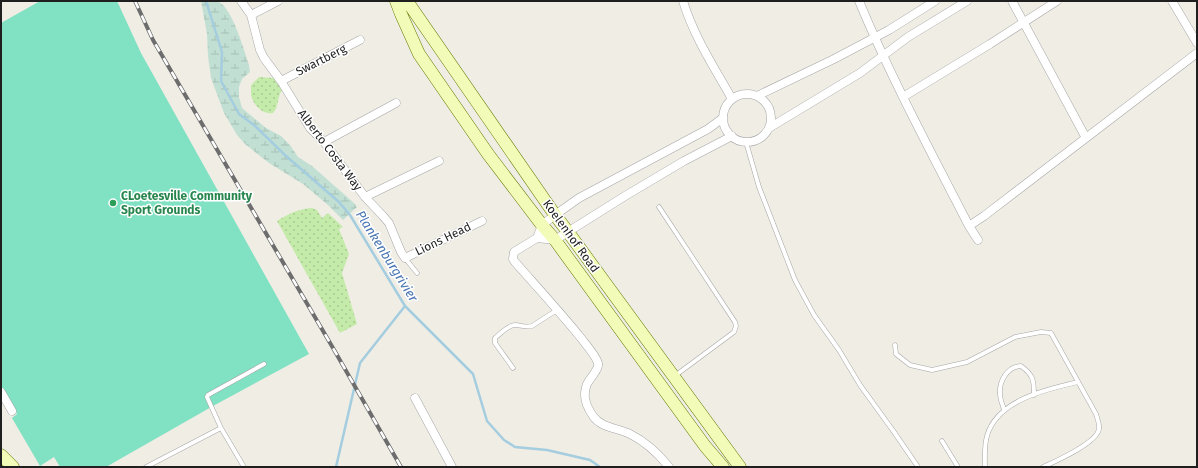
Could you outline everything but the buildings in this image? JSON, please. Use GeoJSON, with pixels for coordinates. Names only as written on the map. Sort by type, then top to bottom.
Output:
{"type":"FeatureCollection","features":[{"type":"Feature","properties":{"kind":"main road","name":"Koelenhof Road"},"geometry":{"type":"LineString","coordinates":[[396,1],[400,14],[419,54],[488,154],[555,240],[705,446],[723,467]]}},
{"type":"Feature","properties":{"kind":"main road","name":"Koelenhof Road"},"geometry":{"type":"LineString","coordinates":[[407,1],[554,215],[740,467]]}},
{"type":"Feature","properties":{"kind":"main road"},"geometry":{"type":"LineString","coordinates":[[1,455],[13,467]]}},
{"type":"Feature","properties":{"kind":"street","name":"Alberto Costa Way"},"geometry":{"type":"LineString","coordinates":[[241,1],[251,14],[260,50],[264,58],[281,81],[310,128],[324,142],[365,197],[389,223],[405,258]]}},
{"type":"Feature","properties":{"kind":"street"},"geometry":{"type":"LineString","coordinates":[[251,14],[278,1]]}},
{"type":"Feature","properties":{"kind":"street"},"geometry":{"type":"LineString","coordinates":[[683,1],[701,46],[732,99]]}},
{"type":"Feature","properties":{"kind":"street"},"geometry":{"type":"LineString","coordinates":[[859,1],[882,56],[902,97],[969,226],[978,240]]}},
{"type":"Feature","properties":{"kind":"street"},"geometry":{"type":"LineString","coordinates":[[757,96],[834,59],[889,30],[935,1]]}},
{"type":"Feature","properties":{"kind":"street"},"geometry":{"type":"LineString","coordinates":[[769,128],[860,73],[908,37],[967,1]]}},
{"type":"Feature","properties":{"kind":"street"},"geometry":{"type":"LineString","coordinates":[[1012,1],[1086,138]]}},
{"type":"Feature","properties":{"kind":"street"},"geometry":{"type":"LineString","coordinates":[[902,97],[1057,1]]}},
{"type":"Feature","properties":{"kind":"street"},"geometry":{"type":"LineString","coordinates":[[1172,1],[1197,43]]}},
{"type":"Feature","properties":{"kind":"street","name":"Swartberg"},"geometry":{"type":"LineString","coordinates":[[281,81],[360,40]]}},
{"type":"Feature","properties":{"kind":"street"},"geometry":{"type":"LineString","coordinates":[[969,226],[1197,53]]}},
{"type":"Feature","properties":{"kind":"street"},"geometry":{"type":"LineString","coordinates":[[744,94],[751,94],[763,100],[771,113],[769,128],[765,134],[753,141],[746,142],[732,136],[727,131],[724,125],[724,111],[727,104],[732,99],[744,94]]}},
{"type":"Feature","properties":{"kind":"street"},"geometry":{"type":"LineString","coordinates":[[324,142],[396,102]]}},
{"type":"Feature","properties":{"kind":"street"},"geometry":{"type":"LineString","coordinates":[[669,467],[661,456],[645,442],[629,434],[603,425],[594,418],[586,405],[585,395],[587,384],[593,377],[598,366],[597,362],[591,352],[557,310],[515,262],[513,259],[514,252],[537,238],[542,225],[579,198],[708,129],[723,118]]}},
{"type":"Feature","properties":{"kind":"street"},"geometry":{"type":"LineString","coordinates":[[537,238],[555,240],[684,161],[732,136]]}},
{"type":"Feature","properties":{"kind":"street"},"geometry":{"type":"LineString","coordinates":[[365,197],[438,161]]}},
{"type":"Feature","properties":{"kind":"street","name":"Lions Head"},"geometry":{"type":"LineString","coordinates":[[405,258],[482,221]]}},
{"type":"Feature","properties":{"kind":"street"},"geometry":{"type":"LineString","coordinates":[[1,392],[12,411]]}},
{"type":"Feature","properties":{"kind":"street"},"geometry":{"type":"LineString","coordinates":[[415,398],[452,467]]}},
{"type":"Feature","properties":{"kind":"lane"},"geometry":{"type":"LineString","coordinates":[[746,142],[759,187],[794,280],[814,315],[839,350],[860,385],[918,467]]}},
{"type":"Feature","properties":{"kind":"lane"},"geometry":{"type":"LineString","coordinates":[[659,207],[735,322],[736,326],[734,332],[674,376]]}},
{"type":"Feature","properties":{"kind":"lane","name":"Alberto Costa Way"},"geometry":{"type":"LineString","coordinates":[[405,258],[417,273]]}},
{"type":"Feature","properties":{"kind":"lane"},"geometry":{"type":"LineString","coordinates":[[513,368],[495,343],[495,338],[513,325],[526,327],[532,326],[557,310]]}},
{"type":"Feature","properties":{"kind":"lane"},"geometry":{"type":"LineString","coordinates":[[895,345],[896,354],[910,365],[932,370],[967,362],[1015,337],[1041,332],[1051,333],[1096,414],[1099,428],[1098,433],[1093,439],[1043,467]]}},
{"type":"Feature","properties":{"kind":"lane"},"geometry":{"type":"LineString","coordinates":[[244,467],[221,428],[207,399],[208,396],[264,364]]}},
{"type":"Feature","properties":{"kind":"lane"},"geometry":{"type":"LineString","coordinates":[[1004,410],[1000,394],[1001,383],[1004,375],[1015,366],[1021,366],[1031,373],[1034,383],[1034,394]]}},
{"type":"Feature","properties":{"kind":"lane"},"geometry":{"type":"LineString","coordinates":[[985,467],[987,437],[991,427],[1004,410],[1018,401],[1034,394],[1078,382]]}},
{"type":"Feature","properties":{"kind":"lane"},"geometry":{"type":"LineString","coordinates":[[146,467],[221,428]]}},
{"type":"Feature","properties":{"kind":"lane"},"geometry":{"type":"LineString","coordinates":[[942,441],[958,467]]}},
{"type":"Feature","properties":{"kind":"green space","name":"CLoetesville Community Sport Grounds"},"geometry":{"type":"Polygon","coordinates":[[[40,1],[117,1],[141,53],[309,354],[213,406],[106,467],[60,467],[54,457],[40,466],[12,418],[17,414],[1,386],[1,23],[40,1]]]}},
{"type":"Feature","properties":{"kind":"green space"},"geometry":{"type":"Polygon","coordinates":[[[201,1],[217,1],[222,5],[228,11],[241,39],[250,72],[242,79],[239,87],[239,97],[242,108],[266,128],[281,136],[290,145],[298,157],[312,166],[354,203],[357,207],[343,220],[303,184],[269,163],[245,144],[237,135],[224,113],[211,78],[207,34],[201,1]]]}},
{"type":"Feature","properties":{"kind":"green space"},"geometry":{"type":"Polygon","coordinates":[[[259,77],[274,78],[282,91],[280,93],[276,109],[273,113],[262,111],[256,106],[252,99],[251,85],[259,77]]]}},
{"type":"Feature","properties":{"kind":"green space"},"geometry":{"type":"Polygon","coordinates":[[[312,208],[317,210],[322,218],[328,213],[343,227],[339,229],[349,254],[342,273],[357,324],[340,333],[277,221],[293,212],[312,208]]]}},
{"type":"Feature","properties":{"kind":"waterway","name":"Plankenburgrivier"},"geometry":{"type":"LineString","coordinates":[[206,1],[222,52],[221,81],[239,114],[254,125],[286,156],[339,202],[350,215],[405,306],[473,374],[487,421],[504,440],[515,447],[547,450],[590,460],[600,467]]}},
{"type":"Feature","properties":{"kind":"waterway"},"geometry":{"type":"LineString","coordinates":[[336,467],[360,363],[405,306]]}},
{"type":"Feature","properties":{"kind":"railway"},"geometry":{"type":"LineString","coordinates":[[135,1],[153,40],[401,467]]}},
{"type":"Feature","properties":{"kind":"place","name":"CLoetesville Community Sport Grounds"},"geometry":{"type":"Point","coordinates":[113,203]}}]}
